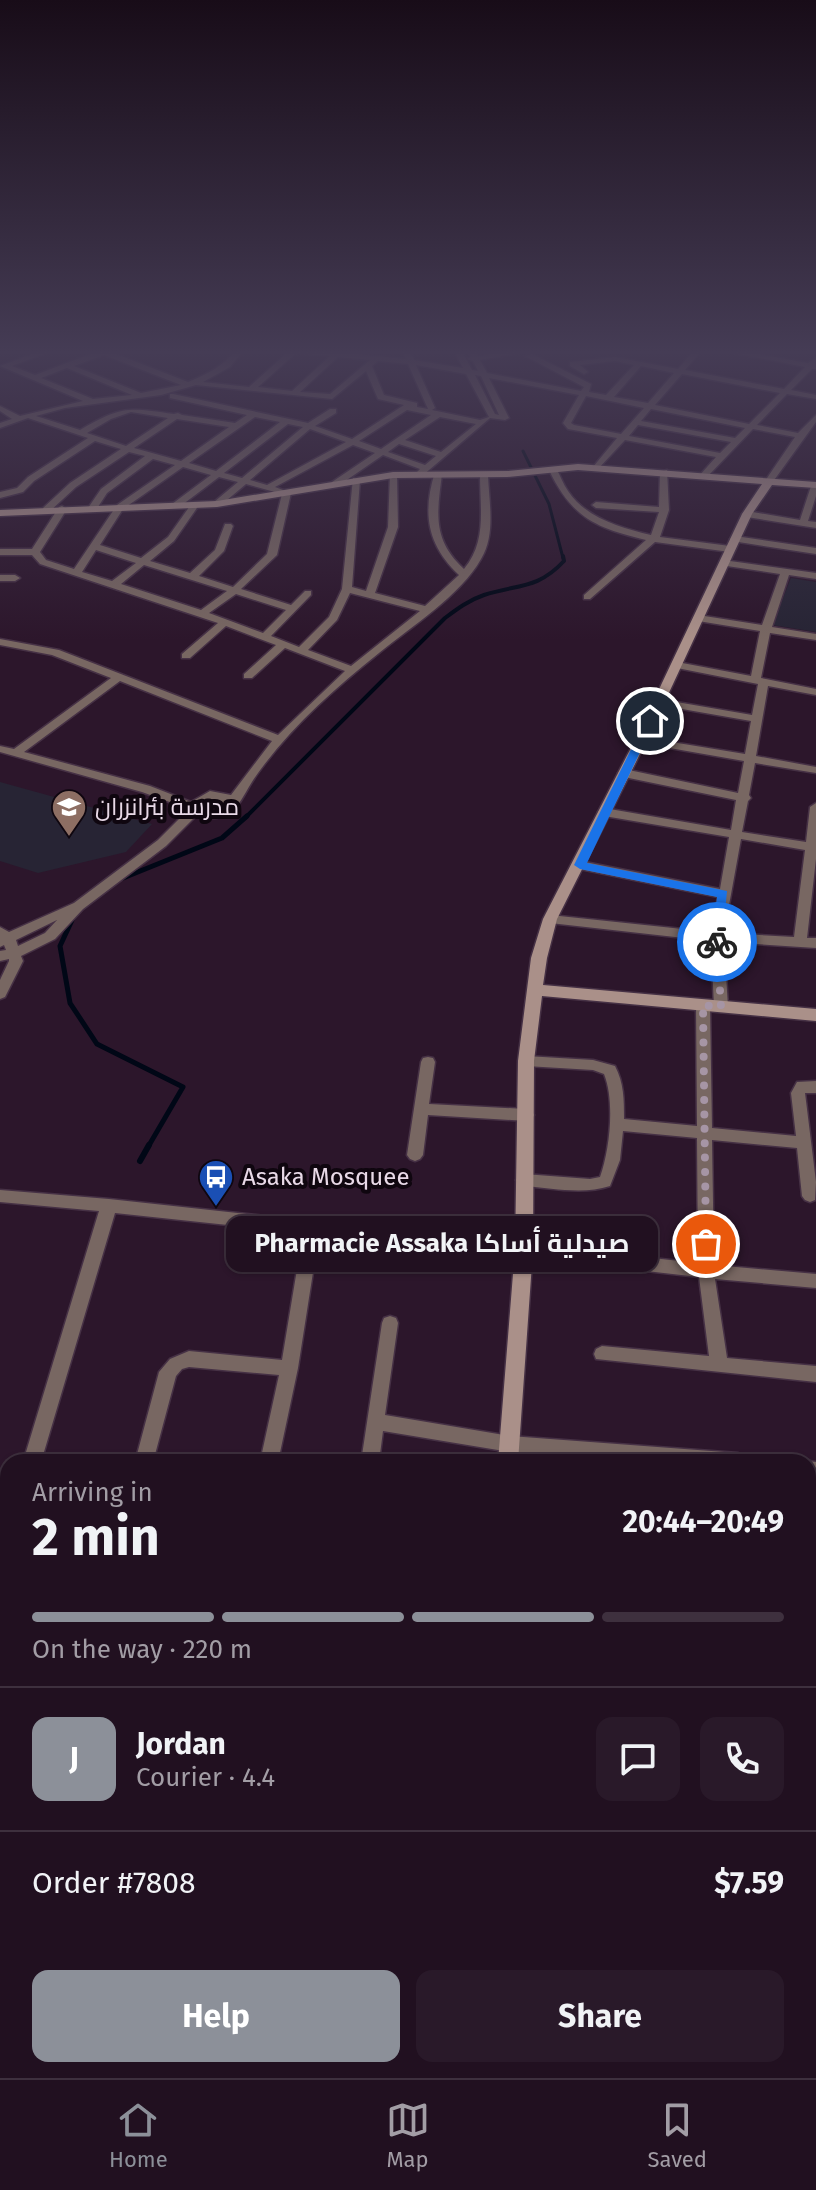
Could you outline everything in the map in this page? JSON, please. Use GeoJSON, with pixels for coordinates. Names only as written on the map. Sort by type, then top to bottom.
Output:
{"type":"FeatureCollection","features":[{"type":"Feature","properties":{"kind":"street"},"geometry":{"type":"LineString","coordinates":[[0,495],[17,491],[82,446]]}},
{"type":"Feature","properties":{"kind":"street"},"geometry":{"type":"LineString","coordinates":[[119,446],[244,478],[287,493]]}},
{"type":"Feature","properties":{"kind":"street"},"geometry":{"type":"LineString","coordinates":[[46,510],[73,485],[132,446]]}},
{"type":"Feature","properties":{"kind":"street"},"geometry":{"type":"LineString","coordinates":[[78,571],[120,507],[210,446]]}},
{"type":"Feature","properties":{"kind":"street"},"geometry":{"type":"LineString","coordinates":[[175,506],[254,446]]}},
{"type":"Feature","properties":{"kind":"street"},"geometry":{"type":"LineString","coordinates":[[217,504],[284,446]]}},
{"type":"Feature","properties":{"kind":"street"},"geometry":{"type":"LineString","coordinates":[[270,486],[343,446]]}},
{"type":"Feature","properties":{"kind":"street"},"geometry":{"type":"LineString","coordinates":[[366,446],[422,471],[438,474],[484,475],[597,467],[815,485],[803,523]]}},
{"type":"Feature","properties":{"kind":"street"},"geometry":{"type":"LineString","coordinates":[[335,484],[391,446]]}},
{"type":"Feature","properties":{"kind":"street"},"geometry":{"type":"LineString","coordinates":[[414,446],[442,455]]}},
{"type":"Feature","properties":{"kind":"street"},"geometry":{"type":"LineString","coordinates":[[0,513],[217,504],[422,471],[454,446]]}},
{"type":"Feature","properties":{"kind":"street"},"geometry":{"type":"LineString","coordinates":[[597,467],[615,446]]}},
{"type":"Feature","properties":{"kind":"street"},"geometry":{"type":"LineString","coordinates":[[669,446],[722,456]]}},
{"type":"Feature","properties":{"kind":"street"},"geometry":{"type":"LineString","coordinates":[[703,476],[732,446]]}},
{"type":"Feature","properties":{"kind":"street"},"geometry":{"type":"LineString","coordinates":[[509,1453],[524,1249],[526,1061],[533,990],[550,919],[641,740],[747,514],[793,446]]}},
{"type":"Feature","properties":{"kind":"street"},"geometry":{"type":"LineString","coordinates":[[93,508],[104,491],[152,455]]}},
{"type":"Feature","properties":{"kind":"street"},"geometry":{"type":"LineString","coordinates":[[553,470],[562,490],[589,517],[607,526],[729,550],[816,551]]}},
{"type":"Feature","properties":{"kind":"street"},"geometry":{"type":"LineString","coordinates":[[587,597],[655,537],[664,510],[664,472]]}},
{"type":"Feature","properties":{"kind":"street"},"geometry":{"type":"LineString","coordinates":[[438,474],[433,535],[444,556],[465,576]]}},
{"type":"Feature","properties":{"kind":"street"},"geometry":{"type":"LineString","coordinates":[[370,594],[393,527],[393,475]]}},
{"type":"Feature","properties":{"kind":"street"},"geometry":{"type":"LineString","coordinates":[[162,843],[227,812],[256,766],[278,739],[353,670],[465,576],[483,547],[484,475]]}},
{"type":"Feature","properties":{"kind":"street"},"geometry":{"type":"LineString","coordinates":[[301,651],[333,618],[347,589],[356,480]]}},
{"type":"Feature","properties":{"kind":"street"},"geometry":{"type":"LineString","coordinates":[[202,614],[235,590],[272,555],[287,493]]}},
{"type":"Feature","properties":{"kind":"street"},"geometry":{"type":"LineString","coordinates":[[115,584],[179,530],[195,505]]}},
{"type":"Feature","properties":{"kind":"street"},"geometry":{"type":"LineString","coordinates":[[596,505],[664,510]]}},
{"type":"Feature","properties":{"kind":"street"},"geometry":{"type":"LineString","coordinates":[[35,552],[62,509]]}},
{"type":"Feature","properties":{"kind":"street"},"geometry":{"type":"LineString","coordinates":[[747,514],[816,525]]}},
{"type":"Feature","properties":{"kind":"street"},"geometry":{"type":"LineString","coordinates":[[193,576],[219,551],[228,526]]}},
{"type":"Feature","properties":{"kind":"street"},"geometry":{"type":"LineString","coordinates":[[93,546],[294,609]]}},
{"type":"Feature","properties":{"kind":"street"},"geometry":{"type":"LineString","coordinates":[[729,550],[786,571],[816,576]]}},
{"type":"Feature","properties":{"kind":"street"},"geometry":{"type":"LineString","coordinates":[[0,552],[35,552]]}},
{"type":"Feature","properties":{"kind":"street"},"geometry":{"type":"LineString","coordinates":[[35,552],[43,562],[78,571],[225,622],[353,670]]}},
{"type":"Feature","properties":{"kind":"street"},"geometry":{"type":"LineString","coordinates":[[721,1007],[717,937],[723,894],[738,835],[758,719],[766,629],[786,571]]}},
{"type":"Feature","properties":{"kind":"street"},"geometry":{"type":"LineString","coordinates":[[0,578],[15,578]]}},
{"type":"Feature","properties":{"kind":"street"},"geometry":{"type":"LineString","coordinates":[[347,589],[425,609]]}},
{"type":"Feature","properties":{"kind":"street"},"geometry":{"type":"LineString","coordinates":[[265,637],[308,593]]}},
{"type":"Feature","properties":{"kind":"street"},"geometry":{"type":"LineString","coordinates":[[698,618],[816,637]]}},
{"type":"Feature","properties":{"kind":"street"},"geometry":{"type":"LineString","coordinates":[[186,656],[225,622]]}},
{"type":"Feature","properties":{"kind":"street"},"geometry":{"type":"LineString","coordinates":[[0,642],[55,652],[278,739]]}},
{"type":"Feature","properties":{"kind":"street"},"geometry":{"type":"LineString","coordinates":[[248,676],[283,644]]}},
{"type":"Feature","properties":{"kind":"street"},"geometry":{"type":"LineString","coordinates":[[677,665],[816,692]]}},
{"type":"Feature","properties":{"kind":"street"},"geometry":{"type":"LineString","coordinates":[[16,753],[119,677]]}},
{"type":"Feature","properties":{"kind":"street"},"geometry":{"type":"LineString","coordinates":[[659,702],[758,719]]}},
{"type":"Feature","properties":{"kind":"street"},"geometry":{"type":"LineString","coordinates":[[641,740],[816,770]]}},
{"type":"Feature","properties":{"kind":"street"},"geometry":{"type":"LineString","coordinates":[[0,749],[146,789],[196,809],[204,816],[217,816]]}},
{"type":"Feature","properties":{"kind":"street"},"geometry":{"type":"LineString","coordinates":[[0,956],[16,953],[50,936],[78,906],[162,843],[210,796],[256,766]]}},
{"type":"Feature","properties":{"kind":"street"},"geometry":{"type":"LineString","coordinates":[[624,773],[745,798]]}},
{"type":"Feature","properties":{"kind":"street"},"geometry":{"type":"LineString","coordinates":[[146,789],[227,798],[231,805]]}},
{"type":"Feature","properties":{"kind":"street"},"geometry":{"type":"LineString","coordinates":[[800,943],[816,807]]}},
{"type":"Feature","properties":{"kind":"street"},"geometry":{"type":"LineString","coordinates":[[604,812],[813,848]]}},
{"type":"Feature","properties":{"kind":"street"},"geometry":{"type":"LineString","coordinates":[[580,865],[723,894]]}},
{"type":"Feature","properties":{"kind":"street"},"geometry":{"type":"LineString","coordinates":[[0,994],[14,971],[16,953],[3,937],[78,906]]}},
{"type":"Feature","properties":{"kind":"street"},"geometry":{"type":"LineString","coordinates":[[550,919],[717,937],[816,943]]}},
{"type":"Feature","properties":{"kind":"street"},"geometry":{"type":"LineString","coordinates":[[533,990],[816,1015]]}},
{"type":"Feature","properties":{"kind":"street"},"geometry":{"type":"LineString","coordinates":[[703,1005],[707,1132],[706,1271],[719,1365]]}},
{"type":"Feature","properties":{"kind":"street"},"geometry":{"type":"LineString","coordinates":[[524,1180],[590,1185],[605,1182],[613,1166],[615,1124],[615,1083],[610,1070],[588,1064],[526,1061]]}},
{"type":"Feature","properties":{"kind":"street"},"geometry":{"type":"LineString","coordinates":[[415,1155],[428,1062]]}},
{"type":"Feature","properties":{"kind":"street"},"geometry":{"type":"LineString","coordinates":[[810,1196],[798,1093],[802,1086],[816,1087]]}},
{"type":"Feature","properties":{"kind":"street"},"geometry":{"type":"LineString","coordinates":[[421,1109],[527,1115]]}},
{"type":"Feature","properties":{"kind":"street"},"geometry":{"type":"LineString","coordinates":[[615,1124],[803,1143]]}},
{"type":"Feature","properties":{"kind":"street"},"geometry":{"type":"LineString","coordinates":[[0,1196],[816,1281]]}},
{"type":"Feature","properties":{"kind":"street"},"geometry":{"type":"LineString","coordinates":[[34,1454],[109,1205]]}},
{"type":"Feature","properties":{"kind":"street"},"geometry":{"type":"LineString","coordinates":[[271,1454],[289,1368],[312,1227]]}},
{"type":"Feature","properties":{"kind":"street"},"geometry":{"type":"LineString","coordinates":[[371,1454],[390,1323]]}},
{"type":"Feature","properties":{"kind":"street"},"geometry":{"type":"LineString","coordinates":[[602,1354],[816,1374]]}},
{"type":"Feature","properties":{"kind":"street"},"geometry":{"type":"LineString","coordinates":[[146,1454],[168,1372],[176,1364],[189,1359],[289,1368]]}},
{"type":"Feature","properties":{"kind":"street"},"geometry":{"type":"LineString","coordinates":[[376,1422],[509,1453],[534,1454]]}},
{"type":"Feature","properties":{"kind":"shaded area"},"geometry":{"type":"Polygon","coordinates":[[[791,578],[816,582],[816,632],[772,625],[791,578]]]}},
{"type":"Feature","properties":{"kind":"shaded area","name":"مدرسة بئرانزران"},"geometry":{"type":"Polygon","coordinates":[[[0,782],[152,824],[126,852],[38,873],[0,861],[0,782]]]}},
{"type":"Feature","properties":{"kind":"waterway"},"geometry":{"type":"LineString","coordinates":[[523,451],[549,504],[563,558]]}},
{"type":"Feature","properties":{"kind":"waterway"},"geometry":{"type":"LineString","coordinates":[[247,816],[445,618],[479,597],[536,582],[564,561],[563,556]]}},
{"type":"Feature","properties":{"kind":"waterway"},"geometry":{"type":"LineString","coordinates":[[123,878],[222,838],[247,816]]}},
{"type":"Feature","properties":{"kind":"waterway"},"geometry":{"type":"LineString","coordinates":[[73,918],[60,946],[70,1003],[97,1044],[183,1087],[148,1147]]}},
{"type":"Feature","properties":{"kind":"waterway"},"geometry":{"type":"LineString","coordinates":[[140,1161],[149,1145]]}},
{"type":"Feature","properties":{"kind":"way so far"},"geometry":{"type":"LineString","coordinates":[[706,1244],[707,1132],[703,1005],[721,1007],[717,942]]}},
{"type":"Feature","properties":{"kind":"place","name":"مدرسة بئرانزران"},"geometry":{"type":"Point","coordinates":[69,838]}},
{"type":"Feature","properties":{"kind":"place","name":"Asaka Mosquee"},"geometry":{"type":"Point","coordinates":[216,1208]}},
{"type":"Feature","properties":{"kind":"place","name":"Pharmacie Assaka صيدلية أساكا"},"geometry":{"type":"Point","coordinates":[706,1244]}},
{"type":"Feature","properties":{"kind":"route"},"geometry":{"type":"LineString","coordinates":[[650,721],[580,865],[723,894],[717,942]]}}]}
